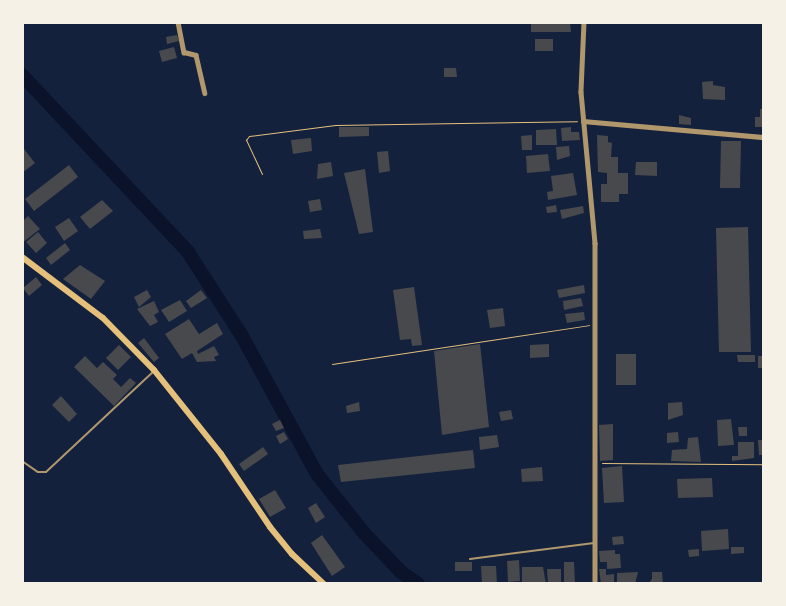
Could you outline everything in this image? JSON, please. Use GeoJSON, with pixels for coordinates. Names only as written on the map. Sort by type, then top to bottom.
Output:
{"type":"FeatureCollection","features":[{"type":"Feature","properties":{"kind":"main road"},"geometry":{"type":"LineString","coordinates":[[22,257],[103,318],[154,370],[221,454],[270,528],[292,554],[324,584]]}},
{"type":"Feature","properties":{"kind":"street"},"geometry":{"type":"LineString","coordinates":[[178,22],[184,52],[196,55],[205,93]]}},
{"type":"Feature","properties":{"kind":"street"},"geometry":{"type":"LineString","coordinates":[[584,22],[582,121],[595,243],[595,584]]}},
{"type":"Feature","properties":{"kind":"street"},"geometry":{"type":"LineString","coordinates":[[582,121],[764,137]]}},
{"type":"Feature","properties":{"kind":"lane"},"geometry":{"type":"LineString","coordinates":[[22,461],[38,472],[46,472],[154,370]]}},
{"type":"Feature","properties":{"kind":"lane"},"geometry":{"type":"LineString","coordinates":[[470,559],[594,543]]}},
{"type":"Feature","properties":{"kind":"path"},"geometry":{"type":"LineString","coordinates":[[262,174],[246,140],[249,136],[335,124],[582,121]]}},
{"type":"Feature","properties":{"kind":"path"},"geometry":{"type":"LineString","coordinates":[[332,364],[595,324]]}},
{"type":"Feature","properties":{"kind":"path"},"geometry":{"type":"LineString","coordinates":[[594,463],[764,464]]}},
{"type":"Feature","properties":{"kind":"building"},"geometry":{"type":"Polygon","coordinates":[[[531,22],[570,22],[571,32],[531,32],[531,22]]]}},
{"type":"Feature","properties":{"kind":"building"},"geometry":{"type":"Polygon","coordinates":[[[177,35],[179,41],[167,44],[166,37],[177,35]]]}},
{"type":"Feature","properties":{"kind":"building"},"geometry":{"type":"Polygon","coordinates":[[[535,39],[553,39],[553,51],[535,51],[535,39]]]}},
{"type":"Feature","properties":{"kind":"building"},"geometry":{"type":"Polygon","coordinates":[[[174,47],[177,58],[162,62],[159,51],[174,47]]]}},
{"type":"Feature","properties":{"kind":"building"},"geometry":{"type":"Polygon","coordinates":[[[444,68],[456,68],[457,77],[444,77],[444,68]]]}},
{"type":"Feature","properties":{"kind":"building"},"geometry":{"type":"Polygon","coordinates":[[[713,81],[713,85],[725,87],[725,100],[703,99],[702,82],[713,81]]]}},
{"type":"Feature","properties":{"kind":"building"},"geometry":{"type":"Polygon","coordinates":[[[760,109],[764,109],[764,127],[755,127],[755,117],[760,117],[760,109]]]}},
{"type":"Feature","properties":{"kind":"building"},"geometry":{"type":"Polygon","coordinates":[[[679,115],[691,118],[691,125],[679,124],[679,115]]]}},
{"type":"Feature","properties":{"kind":"building"},"geometry":{"type":"Polygon","coordinates":[[[339,127],[369,127],[369,136],[339,137],[339,127]]]}},
{"type":"Feature","properties":{"kind":"building"},"geometry":{"type":"Polygon","coordinates":[[[571,127],[571,132],[579,132],[580,140],[562,141],[561,128],[571,127]]]}},
{"type":"Feature","properties":{"kind":"building"},"geometry":{"type":"Polygon","coordinates":[[[556,129],[557,145],[536,145],[536,130],[556,129]]]}},
{"type":"Feature","properties":{"kind":"building"},"geometry":{"type":"Polygon","coordinates":[[[532,135],[532,150],[522,150],[521,136],[532,135]]]}},
{"type":"Feature","properties":{"kind":"building"},"geometry":{"type":"Polygon","coordinates":[[[597,135],[608,136],[608,142],[612,143],[611,157],[618,157],[618,173],[628,173],[628,194],[619,194],[619,202],[601,202],[601,184],[607,184],[607,173],[598,172],[597,135]]]}},
{"type":"Feature","properties":{"kind":"building"},"geometry":{"type":"Polygon","coordinates":[[[311,138],[312,151],[293,154],[291,140],[311,138]]]}},
{"type":"Feature","properties":{"kind":"building"},"geometry":{"type":"Polygon","coordinates":[[[721,141],[741,141],[740,188],[720,188],[721,141]]]}},
{"type":"Feature","properties":{"kind":"building"},"geometry":{"type":"Polygon","coordinates":[[[569,146],[570,156],[557,160],[556,147],[569,146]]]}},
{"type":"Feature","properties":{"kind":"building"},"geometry":{"type":"Polygon","coordinates":[[[24,149],[35,163],[22,173],[22,151],[24,149]]]}},
{"type":"Feature","properties":{"kind":"building"},"geometry":{"type":"Polygon","coordinates":[[[388,151],[390,171],[379,173],[377,152],[388,151]]]}},
{"type":"Feature","properties":{"kind":"building"},"geometry":{"type":"Polygon","coordinates":[[[548,154],[550,171],[527,173],[526,156],[548,154]]]}},
{"type":"Feature","properties":{"kind":"building"},"geometry":{"type":"Polygon","coordinates":[[[331,162],[333,176],[317,179],[318,164],[331,162]]]}},
{"type":"Feature","properties":{"kind":"building"},"geometry":{"type":"Polygon","coordinates":[[[636,162],[657,162],[657,176],[635,175],[636,162]]]}},
{"type":"Feature","properties":{"kind":"building"},"geometry":{"type":"Polygon","coordinates":[[[69,165],[78,177],[34,211],[25,199],[69,165]]]}},
{"type":"Feature","properties":{"kind":"building"},"geometry":{"type":"Polygon","coordinates":[[[365,169],[373,232],[359,234],[344,173],[365,169]]]}},
{"type":"Feature","properties":{"kind":"building"},"geometry":{"type":"Polygon","coordinates":[[[573,173],[577,195],[548,200],[547,192],[553,191],[551,176],[573,173]]]}},
{"type":"Feature","properties":{"kind":"building"},"geometry":{"type":"Polygon","coordinates":[[[320,199],[322,210],[310,212],[308,201],[320,199]]]}},
{"type":"Feature","properties":{"kind":"building"},"geometry":{"type":"Polygon","coordinates":[[[102,200],[113,211],[90,229],[80,217],[102,200]]]}},
{"type":"Feature","properties":{"kind":"building"},"geometry":{"type":"Polygon","coordinates":[[[556,205],[557,212],[547,213],[546,207],[556,205]]]}},
{"type":"Feature","properties":{"kind":"building"},"geometry":{"type":"Polygon","coordinates":[[[583,206],[584,213],[562,219],[560,210],[583,206]]]}},
{"type":"Feature","properties":{"kind":"building"},"geometry":{"type":"Polygon","coordinates":[[[28,216],[40,229],[22,243],[22,222],[28,216]]]}},
{"type":"Feature","properties":{"kind":"building"},"geometry":{"type":"Polygon","coordinates":[[[69,218],[78,231],[64,241],[55,227],[69,218]]]}},
{"type":"Feature","properties":{"kind":"building"},"geometry":{"type":"Polygon","coordinates":[[[748,227],[751,352],[719,352],[716,228],[748,227]]]}},
{"type":"Feature","properties":{"kind":"building"},"geometry":{"type":"Polygon","coordinates":[[[320,229],[322,238],[304,239],[303,231],[320,229]]]}},
{"type":"Feature","properties":{"kind":"building"},"geometry":{"type":"Polygon","coordinates":[[[38,232],[47,243],[36,253],[26,242],[38,232]]]}},
{"type":"Feature","properties":{"kind":"building"},"geometry":{"type":"Polygon","coordinates":[[[65,243],[70,250],[51,265],[46,258],[65,243]]]}},
{"type":"Feature","properties":{"kind":"building"},"geometry":{"type":"Polygon","coordinates":[[[80,265],[105,281],[91,299],[63,279],[80,265]]]}},
{"type":"Feature","properties":{"kind":"building"},"geometry":{"type":"Polygon","coordinates":[[[36,277],[42,285],[29,296],[23,288],[36,277]]]}},
{"type":"Feature","properties":{"kind":"building"},"geometry":{"type":"Polygon","coordinates":[[[584,285],[585,293],[559,298],[557,290],[584,285]]]}},
{"type":"Feature","properties":{"kind":"building"},"geometry":{"type":"Polygon","coordinates":[[[414,287],[422,345],[412,346],[411,339],[400,340],[393,290],[414,287]]]}},
{"type":"Feature","properties":{"kind":"building"},"geometry":{"type":"Polygon","coordinates":[[[147,290],[151,297],[139,307],[134,297],[147,290]]]}},
{"type":"Feature","properties":{"kind":"building"},"geometry":{"type":"Polygon","coordinates":[[[201,290],[207,298],[191,308],[186,301],[201,290]]]}},
{"type":"Feature","properties":{"kind":"building"},"geometry":{"type":"Polygon","coordinates":[[[581,298],[583,306],[564,310],[563,301],[581,298]]]}},
{"type":"Feature","properties":{"kind":"building"},"geometry":{"type":"Polygon","coordinates":[[[180,300],[187,311],[169,322],[161,310],[180,300]]]}},
{"type":"Feature","properties":{"kind":"building"},"geometry":{"type":"Polygon","coordinates":[[[154,301],[159,312],[154,315],[158,322],[150,326],[137,309],[154,301]]]}},
{"type":"Feature","properties":{"kind":"building"},"geometry":{"type":"Polygon","coordinates":[[[503,308],[505,326],[490,328],[487,310],[503,308]]]}},
{"type":"Feature","properties":{"kind":"building"},"geometry":{"type":"Polygon","coordinates":[[[584,312],[585,320],[567,323],[565,314],[584,312]]]}},
{"type":"Feature","properties":{"kind":"building"},"geometry":{"type":"Polygon","coordinates":[[[189,319],[199,334],[217,323],[223,334],[197,351],[198,354],[214,346],[219,355],[214,357],[216,361],[197,362],[192,353],[182,359],[165,334],[189,319]]]}},
{"type":"Feature","properties":{"kind":"building"},"geometry":{"type":"Polygon","coordinates":[[[144,338],[159,358],[154,362],[138,343],[144,338]]]}},
{"type":"Feature","properties":{"kind":"building"},"geometry":{"type":"Polygon","coordinates":[[[480,344],[489,427],[442,435],[434,351],[480,344]]]}},
{"type":"Feature","properties":{"kind":"building"},"geometry":{"type":"Polygon","coordinates":[[[549,344],[549,357],[530,358],[530,345],[549,344]]]}},
{"type":"Feature","properties":{"kind":"building"},"geometry":{"type":"Polygon","coordinates":[[[119,345],[131,357],[118,370],[106,358],[119,345]]]}},
{"type":"Feature","properties":{"kind":"building"},"geometry":{"type":"Polygon","coordinates":[[[616,354],[636,354],[636,385],[616,385],[616,354]]]}},
{"type":"Feature","properties":{"kind":"building"},"geometry":{"type":"Polygon","coordinates":[[[737,355],[755,355],[755,362],[738,362],[737,355]]]}},
{"type":"Feature","properties":{"kind":"building"},"geometry":{"type":"Polygon","coordinates":[[[85,356],[97,368],[103,362],[117,375],[113,379],[121,387],[130,378],[136,383],[114,406],[74,367],[85,356]]]}},
{"type":"Feature","properties":{"kind":"building"},"geometry":{"type":"Polygon","coordinates":[[[758,356],[764,356],[764,368],[758,368],[758,356]]]}},
{"type":"Feature","properties":{"kind":"building"},"geometry":{"type":"Polygon","coordinates":[[[61,396],[77,414],[69,422],[52,405],[61,396]]]}},
{"type":"Feature","properties":{"kind":"building"},"geometry":{"type":"Polygon","coordinates":[[[359,402],[360,411],[347,413],[346,406],[359,402]]]}},
{"type":"Feature","properties":{"kind":"building"},"geometry":{"type":"Polygon","coordinates":[[[682,402],[683,415],[668,420],[668,403],[682,402]]]}},
{"type":"Feature","properties":{"kind":"building"},"geometry":{"type":"Polygon","coordinates":[[[511,410],[513,419],[501,421],[499,412],[511,410]]]}},
{"type":"Feature","properties":{"kind":"building"},"geometry":{"type":"Polygon","coordinates":[[[731,419],[734,445],[718,446],[717,420],[731,419]]]}},
{"type":"Feature","properties":{"kind":"building"},"geometry":{"type":"Polygon","coordinates":[[[280,420],[284,428],[276,431],[272,424],[280,420]]]}},
{"type":"Feature","properties":{"kind":"building"},"geometry":{"type":"Polygon","coordinates":[[[613,424],[613,460],[600,461],[599,425],[613,424]]]}},
{"type":"Feature","properties":{"kind":"building"},"geometry":{"type":"Polygon","coordinates":[[[738,427],[747,427],[747,436],[739,436],[738,427]]]}},
{"type":"Feature","properties":{"kind":"building"},"geometry":{"type":"Polygon","coordinates":[[[284,432],[288,439],[280,444],[276,436],[284,432]]]}},
{"type":"Feature","properties":{"kind":"building"},"geometry":{"type":"Polygon","coordinates":[[[678,432],[679,442],[667,443],[667,433],[678,432]]]}},
{"type":"Feature","properties":{"kind":"building"},"geometry":{"type":"Polygon","coordinates":[[[497,435],[499,447],[480,450],[479,437],[497,435]]]}},
{"type":"Feature","properties":{"kind":"building"},"geometry":{"type":"Polygon","coordinates":[[[698,437],[701,462],[671,461],[672,450],[687,449],[688,438],[698,437]]]}},
{"type":"Feature","properties":{"kind":"building"},"geometry":{"type":"Polygon","coordinates":[[[758,440],[764,440],[764,455],[759,455],[758,440]]]}},
{"type":"Feature","properties":{"kind":"building"},"geometry":{"type":"Polygon","coordinates":[[[738,442],[754,442],[754,458],[732,461],[732,456],[738,456],[738,442]]]}},
{"type":"Feature","properties":{"kind":"building"},"geometry":{"type":"Polygon","coordinates":[[[263,447],[268,454],[244,471],[239,464],[263,447]]]}},
{"type":"Feature","properties":{"kind":"building"},"geometry":{"type":"Polygon","coordinates":[[[473,450],[475,468],[341,482],[338,465],[473,450]]]}},
{"type":"Feature","properties":{"kind":"building"},"geometry":{"type":"Polygon","coordinates":[[[622,466],[624,502],[604,503],[602,468],[622,466]]]}},
{"type":"Feature","properties":{"kind":"building"},"geometry":{"type":"Polygon","coordinates":[[[542,467],[543,481],[522,482],[521,469],[542,467]]]}},
{"type":"Feature","properties":{"kind":"building"},"geometry":{"type":"Polygon","coordinates":[[[712,478],[713,497],[678,498],[677,479],[712,478]]]}},
{"type":"Feature","properties":{"kind":"building"},"geometry":{"type":"Polygon","coordinates":[[[275,490],[286,508],[270,517],[259,499],[275,490]]]}},
{"type":"Feature","properties":{"kind":"building"},"geometry":{"type":"Polygon","coordinates":[[[316,503],[325,517],[316,523],[308,508],[316,503]]]}},
{"type":"Feature","properties":{"kind":"building"},"geometry":{"type":"Polygon","coordinates":[[[728,529],[729,549],[702,551],[701,531],[728,529]]]}},
{"type":"Feature","properties":{"kind":"building"},"geometry":{"type":"Polygon","coordinates":[[[322,535],[345,567],[332,576],[311,543],[322,535]]]}},
{"type":"Feature","properties":{"kind":"building"},"geometry":{"type":"Polygon","coordinates":[[[623,536],[624,544],[613,545],[612,537],[623,536]]]}},
{"type":"Feature","properties":{"kind":"building"},"geometry":{"type":"Polygon","coordinates":[[[731,547],[744,547],[744,553],[731,554],[731,547]]]}},
{"type":"Feature","properties":{"kind":"building"},"geometry":{"type":"Polygon","coordinates":[[[699,549],[699,556],[689,557],[688,550],[699,549]]]}},
{"type":"Feature","properties":{"kind":"building"},"geometry":{"type":"Polygon","coordinates":[[[615,550],[615,554],[620,554],[621,568],[607,569],[607,562],[600,562],[599,551],[615,550]]]}},
{"type":"Feature","properties":{"kind":"building"},"geometry":{"type":"Polygon","coordinates":[[[519,560],[520,581],[508,582],[507,561],[519,560]]]}},
{"type":"Feature","properties":{"kind":"building"},"geometry":{"type":"Polygon","coordinates":[[[455,562],[472,562],[472,571],[455,571],[455,562]]]}},
{"type":"Feature","properties":{"kind":"building"},"geometry":{"type":"Polygon","coordinates":[[[564,562],[574,562],[575,584],[564,584],[564,562]]]}},
{"type":"Feature","properties":{"kind":"building"},"geometry":{"type":"Polygon","coordinates":[[[481,566],[496,566],[497,584],[482,584],[481,566]]]}},
{"type":"Feature","properties":{"kind":"building"},"geometry":{"type":"Polygon","coordinates":[[[522,567],[543,567],[546,584],[522,584],[522,567]]]}},
{"type":"Feature","properties":{"kind":"building"},"geometry":{"type":"Polygon","coordinates":[[[547,569],[561,569],[561,584],[548,584],[547,569]]]}},
{"type":"Feature","properties":{"kind":"building"},"geometry":{"type":"Polygon","coordinates":[[[599,569],[606,569],[606,575],[614,574],[614,584],[601,584],[599,569]]]}},
{"type":"Feature","properties":{"kind":"building"},"geometry":{"type":"Polygon","coordinates":[[[638,572],[635,584],[617,584],[617,573],[638,572]]]}},
{"type":"Feature","properties":{"kind":"building"},"geometry":{"type":"Polygon","coordinates":[[[652,572],[662,572],[663,584],[648,584],[652,579],[652,572]]]}},
{"type":"Feature","properties":{"kind":"waterway"},"geometry":{"type":"LineString","coordinates":[[22,75],[188,252],[242,336],[317,474],[364,533],[401,572],[418,584]]}}]}
